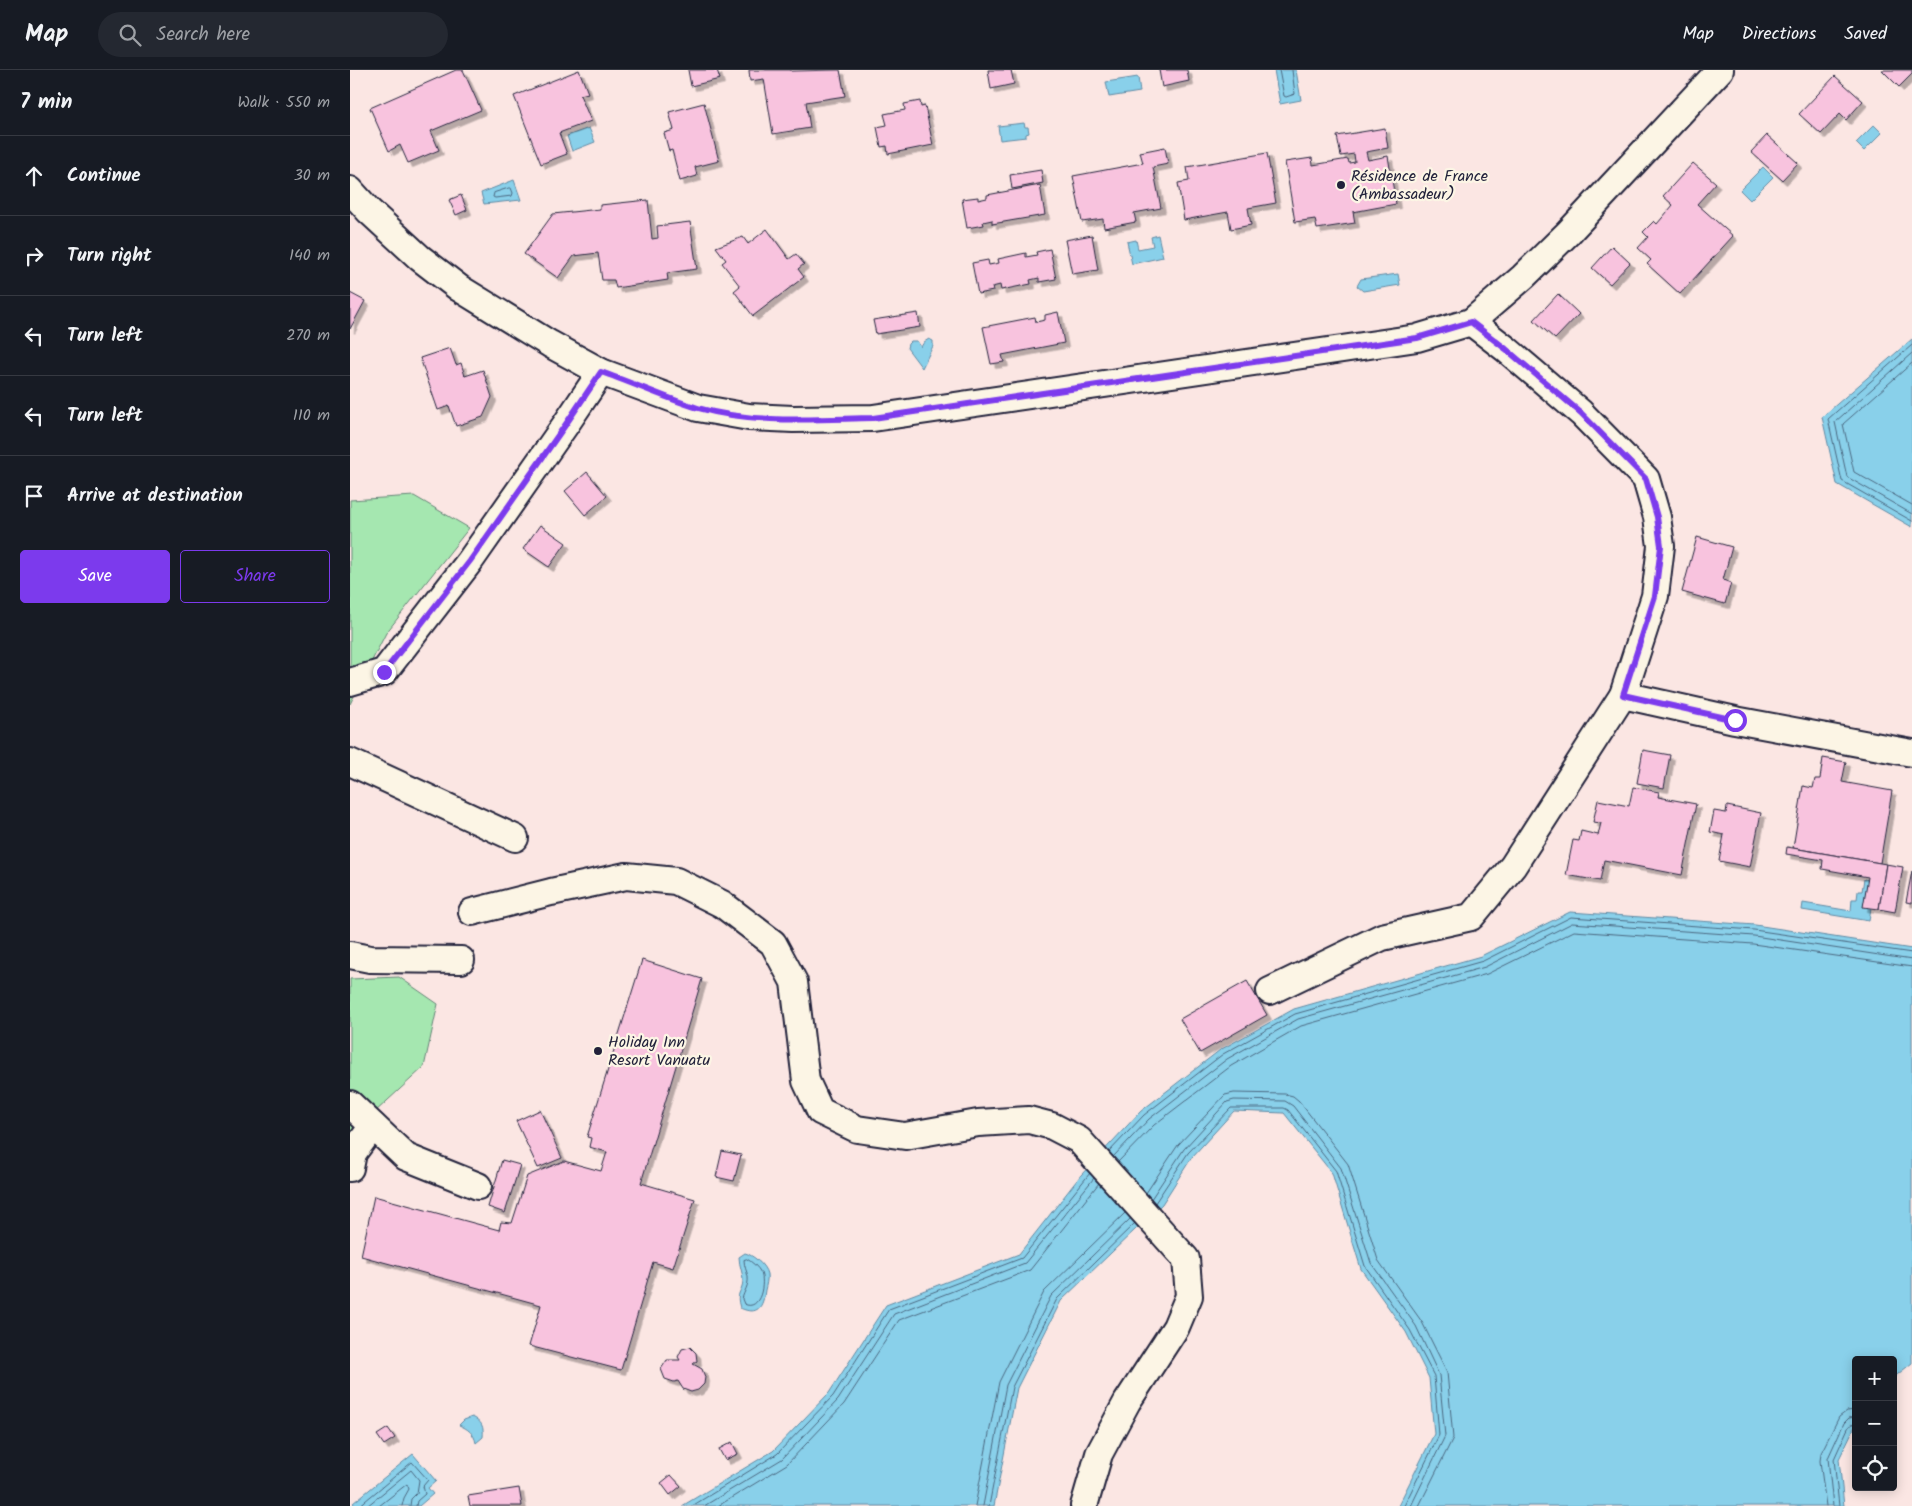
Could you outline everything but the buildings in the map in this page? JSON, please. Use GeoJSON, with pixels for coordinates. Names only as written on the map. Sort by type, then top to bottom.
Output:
{"type":"FeatureCollection","features":[{"type":"Feature","properties":{"kind":"street"},"geometry":{"type":"LineString","coordinates":[[350,190],[369,211],[420,258],[459,288],[550,344],[601,372],[698,408],[749,417],[793,419],[873,418],[1417,338],[1471,322],[1523,277],[1568,233],[1720,70]]}},
{"type":"Feature","properties":{"kind":"street"},"geometry":{"type":"LineString","coordinates":[[1270,991],[1382,937],[1471,917],[1513,866],[1623,695],[1655,596],[1661,546],[1657,517],[1646,479],[1581,413],[1506,349],[1471,322]]}},
{"type":"Feature","properties":{"kind":"street"},"geometry":{"type":"LineString","coordinates":[[350,682],[384,672],[470,561],[601,372]]}},
{"type":"Feature","properties":{"kind":"street"},"geometry":{"type":"LineString","coordinates":[[1623,695],[1735,720],[1912,753]]}},
{"type":"Feature","properties":{"kind":"street"},"geometry":{"type":"LineString","coordinates":[[350,762],[515,838]]}},
{"type":"Feature","properties":{"kind":"street"},"geometry":{"type":"LineString","coordinates":[[472,912],[626,876],[676,881],[722,904],[773,943],[794,982],[806,1081],[820,1111],[857,1129],[905,1136],[978,1123],[1029,1120],[1052,1126],[1079,1140],[1186,1260],[1190,1296],[1176,1327],[1127,1402],[1099,1454],[1084,1506]]}},
{"type":"Feature","properties":{"kind":"street"},"geometry":{"type":"LineString","coordinates":[[350,955],[370,958],[461,960]]}},
{"type":"Feature","properties":{"kind":"street"},"geometry":{"type":"LineString","coordinates":[[350,1104],[406,1157],[478,1186]]}},
{"type":"Feature","properties":{"kind":"street"},"geometry":{"type":"LineString","coordinates":[[350,1168],[353,1153],[373,1126]]}},
{"type":"Feature","properties":{"kind":"green space"},"geometry":{"type":"Polygon","coordinates":[[[414,496],[469,528],[386,633],[350,704],[350,500],[414,496]]]}},
{"type":"Feature","properties":{"kind":"green space"},"geometry":{"type":"Polygon","coordinates":[[[399,977],[438,1004],[424,1067],[350,1135],[350,979],[399,977]]]}},
{"type":"Feature","properties":{"kind":"water"},"geometry":{"type":"Polygon","coordinates":[[[1274,70],[1296,70],[1301,100],[1280,104],[1274,70]]]}},
{"type":"Feature","properties":{"kind":"water"},"geometry":{"type":"Polygon","coordinates":[[[1138,77],[1140,92],[1109,97],[1106,82],[1138,77]]]}},
{"type":"Feature","properties":{"kind":"water"},"geometry":{"type":"Polygon","coordinates":[[[1024,123],[1025,127],[1028,127],[1029,133],[1026,134],[1026,137],[1000,140],[998,126],[1024,123]]]}},
{"type":"Feature","properties":{"kind":"water"},"geometry":{"type":"Polygon","coordinates":[[[1874,125],[1882,133],[1864,151],[1856,143],[1874,125]]]}},
{"type":"Feature","properties":{"kind":"water"},"geometry":{"type":"Polygon","coordinates":[[[589,128],[595,142],[572,151],[567,136],[589,128]]]}},
{"type":"Feature","properties":{"kind":"water"},"geometry":{"type":"Polygon","coordinates":[[[1763,167],[1773,177],[1750,200],[1740,190],[1763,167]]]}},
{"type":"Feature","properties":{"kind":"water"},"geometry":{"type":"Polygon","coordinates":[[[514,180],[521,200],[484,204],[481,193],[514,180]]]}},
{"type":"Feature","properties":{"kind":"water"},"geometry":{"type":"Polygon","coordinates":[[[1158,235],[1163,257],[1132,264],[1127,242],[1136,240],[1138,249],[1153,246],[1151,237],[1158,235]]]}},
{"type":"Feature","properties":{"kind":"water"},"geometry":{"type":"Polygon","coordinates":[[[1398,274],[1400,285],[1363,291],[1357,286],[1361,279],[1398,274]]]}},
{"type":"Feature","properties":{"kind":"water"},"geometry":{"type":"Polygon","coordinates":[[[929,339],[933,341],[933,346],[922,368],[907,348],[911,341],[917,341],[921,347],[929,339]]]}},
{"type":"Feature","properties":{"kind":"water"},"geometry":{"type":"Polygon","coordinates":[[[1912,339],[1912,527],[1837,484],[1822,417],[1912,339]]]}},
{"type":"Feature","properties":{"kind":"water"},"geometry":{"type":"Polygon","coordinates":[[[1864,879],[1875,881],[1869,921],[1802,910],[1803,903],[1851,911],[1852,899],[1857,899],[1858,891],[1862,891],[1864,879]]]}},
{"type":"Feature","properties":{"kind":"water"},"geometry":{"type":"Polygon","coordinates":[[[1570,912],[1755,925],[1912,949],[1912,1363],[1897,1375],[1897,1356],[1852,1356],[1852,1432],[1839,1459],[1844,1506],[1398,1506],[1434,1434],[1429,1378],[1406,1332],[1361,1269],[1332,1173],[1284,1113],[1234,1111],[1192,1157],[1162,1204],[1061,1301],[1017,1388],[994,1506],[682,1506],[773,1451],[829,1393],[886,1305],[1019,1254],[1081,1175],[1141,1111],[1220,1050],[1294,1009],[1481,956],[1570,912]]]}},
{"type":"Feature","properties":{"kind":"water"},"geometry":{"type":"Polygon","coordinates":[[[745,1253],[755,1258],[761,1264],[767,1276],[763,1301],[758,1308],[751,1311],[740,1308],[738,1299],[743,1281],[739,1257],[745,1253]]]}},
{"type":"Feature","properties":{"kind":"water"},"geometry":{"type":"Polygon","coordinates":[[[472,1417],[480,1422],[483,1430],[483,1437],[476,1443],[470,1432],[459,1425],[464,1420],[472,1417]]]}},
{"type":"Feature","properties":{"kind":"water"},"geometry":{"type":"Polygon","coordinates":[[[413,1454],[436,1481],[428,1488],[433,1494],[419,1506],[356,1506],[353,1503],[413,1454]]]}},
{"type":"Feature","properties":{"kind":"place","name":"Résidence de France (Ambassadeur)"},"geometry":{"type":"Point","coordinates":[1341,185]}},
{"type":"Feature","properties":{"kind":"place","name":"Holiday Inn Resort Vanuatu"},"geometry":{"type":"Point","coordinates":[598,1051]}},
{"type":"Feature","properties":{"kind":"route"},"geometry":{"type":"LineString","coordinates":[[384,672],[470,561],[601,372],[698,408],[749,417],[793,419],[873,418],[1417,338],[1471,322],[1506,349],[1581,413],[1646,479],[1657,517],[1661,546],[1655,596],[1623,695],[1735,720]]}}]}
